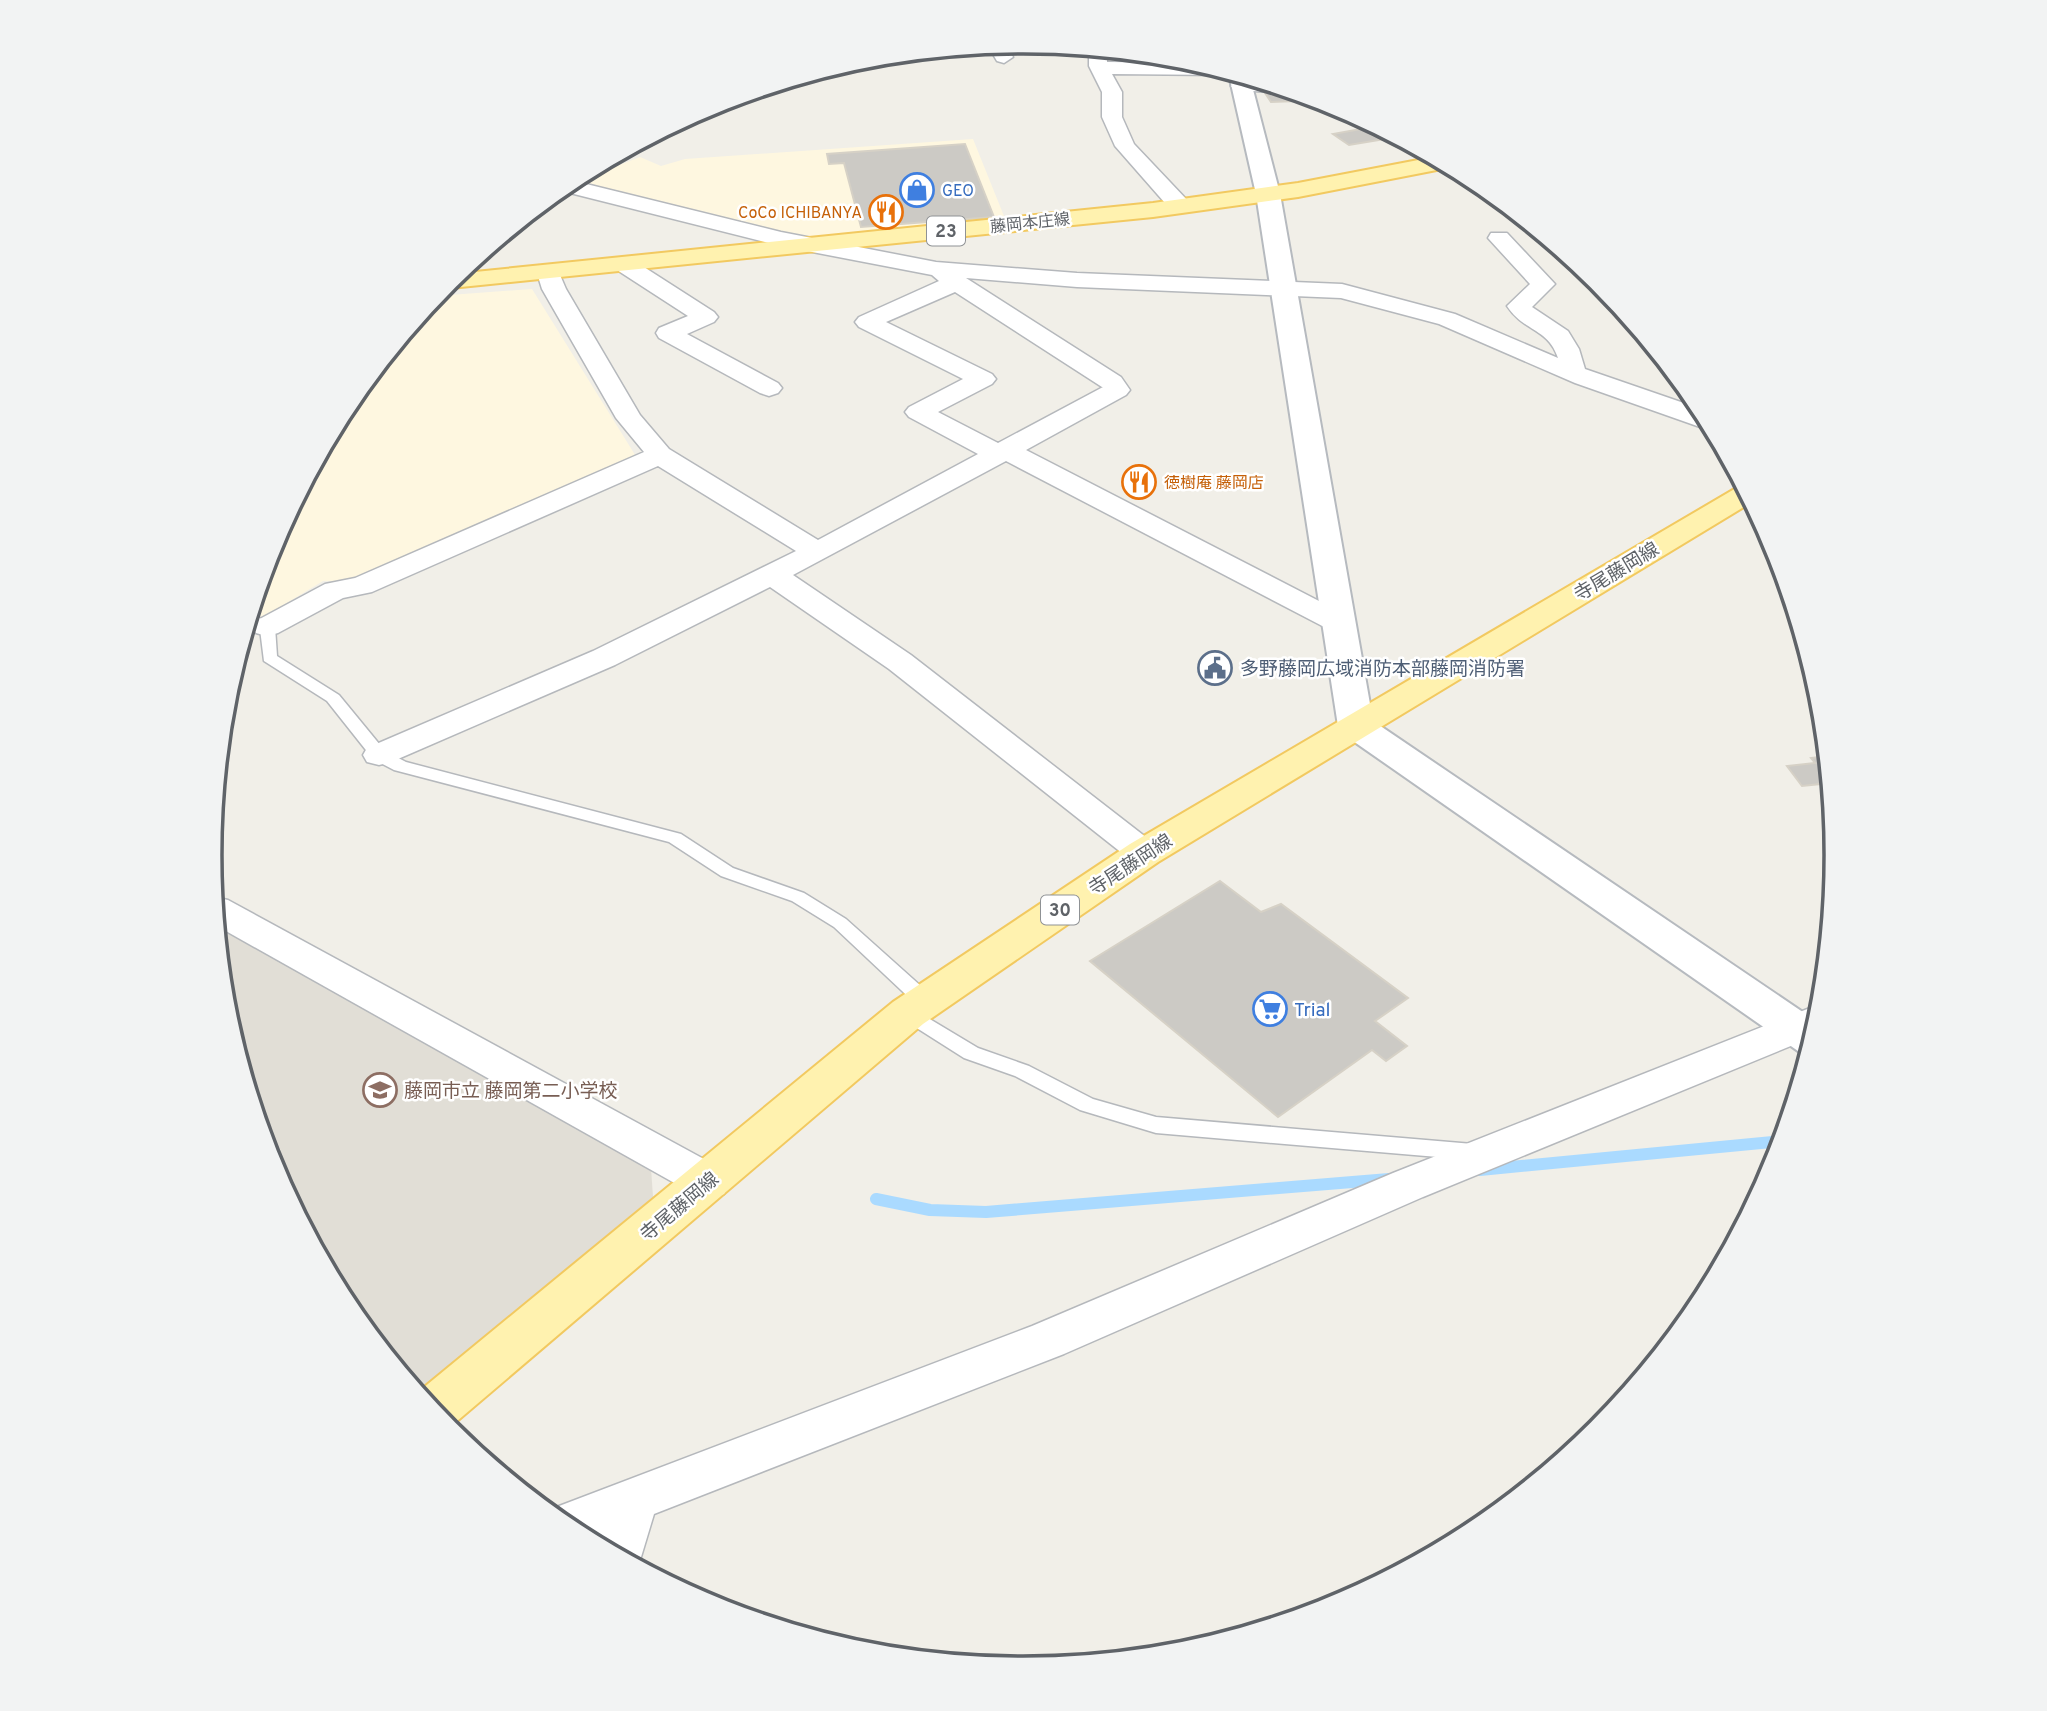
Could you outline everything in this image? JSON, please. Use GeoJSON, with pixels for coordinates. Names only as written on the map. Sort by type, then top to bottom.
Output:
{"type":"FeatureCollection","features":[{"type":"Feature","properties":{"kind":"main road","name":"藤岡本庄線"},"geometry":{"type":"LineString","coordinates":[[465,281],[1180,206],[1268,194],[1429,165]]}},
{"type":"Feature","properties":{"kind":"main road","name":"寺尾藤岡線"},"geometry":{"type":"LineString","coordinates":[[440,1404],[917,1007],[1144,853],[1740,496]]}},
{"type":"Feature","properties":{"kind":"street"},"geometry":{"type":"LineString","coordinates":[[1175,69],[1099,59],[1112,92],[1112,117],[1125,146],[1180,206]]}},
{"type":"Feature","properties":{"kind":"street"},"geometry":{"type":"LineString","coordinates":[[1236,83],[1268,194],[1356,726],[1806,1026]]}},
{"type":"Feature","properties":{"kind":"street"},"geometry":{"type":"LineString","coordinates":[[579,189],[781,239],[818,244],[946,276],[1342,291],[1447,319],[1574,374],[1693,416]]}},
{"type":"Feature","properties":{"kind":"street"},"geometry":{"type":"LineString","coordinates":[[1499,238],[1543,284],[1520,306],[1525,318],[1558,334],[1566,346],[1574,374]]}},
{"type":"Feature","properties":{"kind":"street"},"geometry":{"type":"LineString","coordinates":[[625,265],[706,317],[668,333],[769,388]]}},
{"type":"Feature","properties":{"kind":"street"},"geometry":{"type":"LineString","coordinates":[[549,273],[554,289],[629,418],[660,455],[817,552]]}},
{"type":"Feature","properties":{"kind":"street"},"geometry":{"type":"LineString","coordinates":[[379,755],[604,659],[817,552],[1117,390],[1112,382],[946,276]]}},
{"type":"Feature","properties":{"kind":"street"},"geometry":{"type":"LineString","coordinates":[[946,276],[867,322],[983,379],[918,412],[1003,452],[1339,623]]}},
{"type":"Feature","properties":{"kind":"street"},"geometry":{"type":"LineString","coordinates":[[258,622],[334,590],[362,586],[660,455]]}},
{"type":"Feature","properties":{"kind":"street"},"geometry":{"type":"LineString","coordinates":[[771,574],[900,662],[1144,853]]}},
{"type":"Feature","properties":{"kind":"street"},"geometry":{"type":"LineString","coordinates":[[225,914],[709,1182]]}},
{"type":"Feature","properties":{"kind":"street"},"geometry":{"type":"LineString","coordinates":[[577,1521],[1048,1340],[1408,1185],[1804,1031]]}},
{"type":"Feature","properties":{"kind":"street"},"geometry":{"type":"LineString","coordinates":[[621,1548],[634,1498]]}},
{"type":"Feature","properties":{"kind":"lane"},"geometry":{"type":"LineString","coordinates":[[258,622],[270,658],[333,698],[379,755],[400,766],[675,838],[727,872],[798,897],[840,923],[917,1007],[971,1053],[1022,1071],[1087,1105],[1156,1125],[1481,1157]]}},
{"type":"Feature","properties":{"kind":"shaded area"},"geometry":{"type":"Polygon","coordinates":[[[973,139],[1006,221],[806,239],[584,186],[615,167],[640,157],[661,166],[685,159],[973,139]]]}},
{"type":"Feature","properties":{"kind":"shaded area"},"geometry":{"type":"Polygon","coordinates":[[[532,289],[637,458],[371,582],[323,581],[258,620],[283,549],[330,455],[357,410],[388,368],[451,295],[532,289]]]}},
{"type":"Feature","properties":{"kind":"shaded area","name":"藤岡市立 藤岡第二小学校"},"geometry":{"type":"Polygon","coordinates":[[[226,931],[651,1168],[653,1197],[423,1387],[357,1301],[305,1210],[283,1162],[250,1063],[238,1012],[226,931]]]}},
{"type":"Feature","properties":{"kind":"building"},"geometry":{"type":"Polygon","coordinates":[[[1264,92],[1292,101],[1271,102],[1264,92]]]}},
{"type":"Feature","properties":{"kind":"building"},"geometry":{"type":"Polygon","coordinates":[[[1361,129],[1382,139],[1349,145],[1333,134],[1361,129]]]}},
{"type":"Feature","properties":{"kind":"building","name":"GEO"},"geometry":{"type":"Polygon","coordinates":[[[965,144],[994,217],[861,227],[844,163],[829,164],[827,154],[965,144]]]}},
{"type":"Feature","properties":{"kind":"building"},"geometry":{"type":"Polygon","coordinates":[[[1819,757],[1821,784],[1802,786],[1787,766],[1815,763],[1811,758],[1819,757]]]}},
{"type":"Feature","properties":{"kind":"building","name":"Trial"},"geometry":{"type":"Polygon","coordinates":[[[1220,881],[1261,912],[1281,904],[1408,998],[1375,1021],[1407,1046],[1386,1061],[1372,1050],[1278,1117],[1090,961],[1220,881]]]}},
{"type":"Feature","properties":{"kind":"waterway"},"geometry":{"type":"LineString","coordinates":[[1480,1170],[1771,1142]]}},
{"type":"Feature","properties":{"kind":"waterway"},"geometry":{"type":"LineString","coordinates":[[876,1199],[930,1210],[986,1212],[1389,1179]]}},
{"type":"Feature","properties":{"kind":"place","name":"GEO"},"geometry":{"type":"Point","coordinates":[917,190]}},
{"type":"Feature","properties":{"kind":"place","name":"CoCo ICHIBANYA"},"geometry":{"type":"Point","coordinates":[886,212]}},
{"type":"Feature","properties":{"kind":"place","name":"徳樹庵 藤岡店"},"geometry":{"type":"Point","coordinates":[1139,482]}},
{"type":"Feature","properties":{"kind":"place","name":"多野藤岡広域消防本部藤岡消防署"},"geometry":{"type":"Point","coordinates":[1215,668]}},
{"type":"Feature","properties":{"kind":"place","name":"Trial"},"geometry":{"type":"Point","coordinates":[1270,1009]}},
{"type":"Feature","properties":{"kind":"place","name":"藤岡市立 藤岡第二小学校"},"geometry":{"type":"Point","coordinates":[380,1090]}}]}
